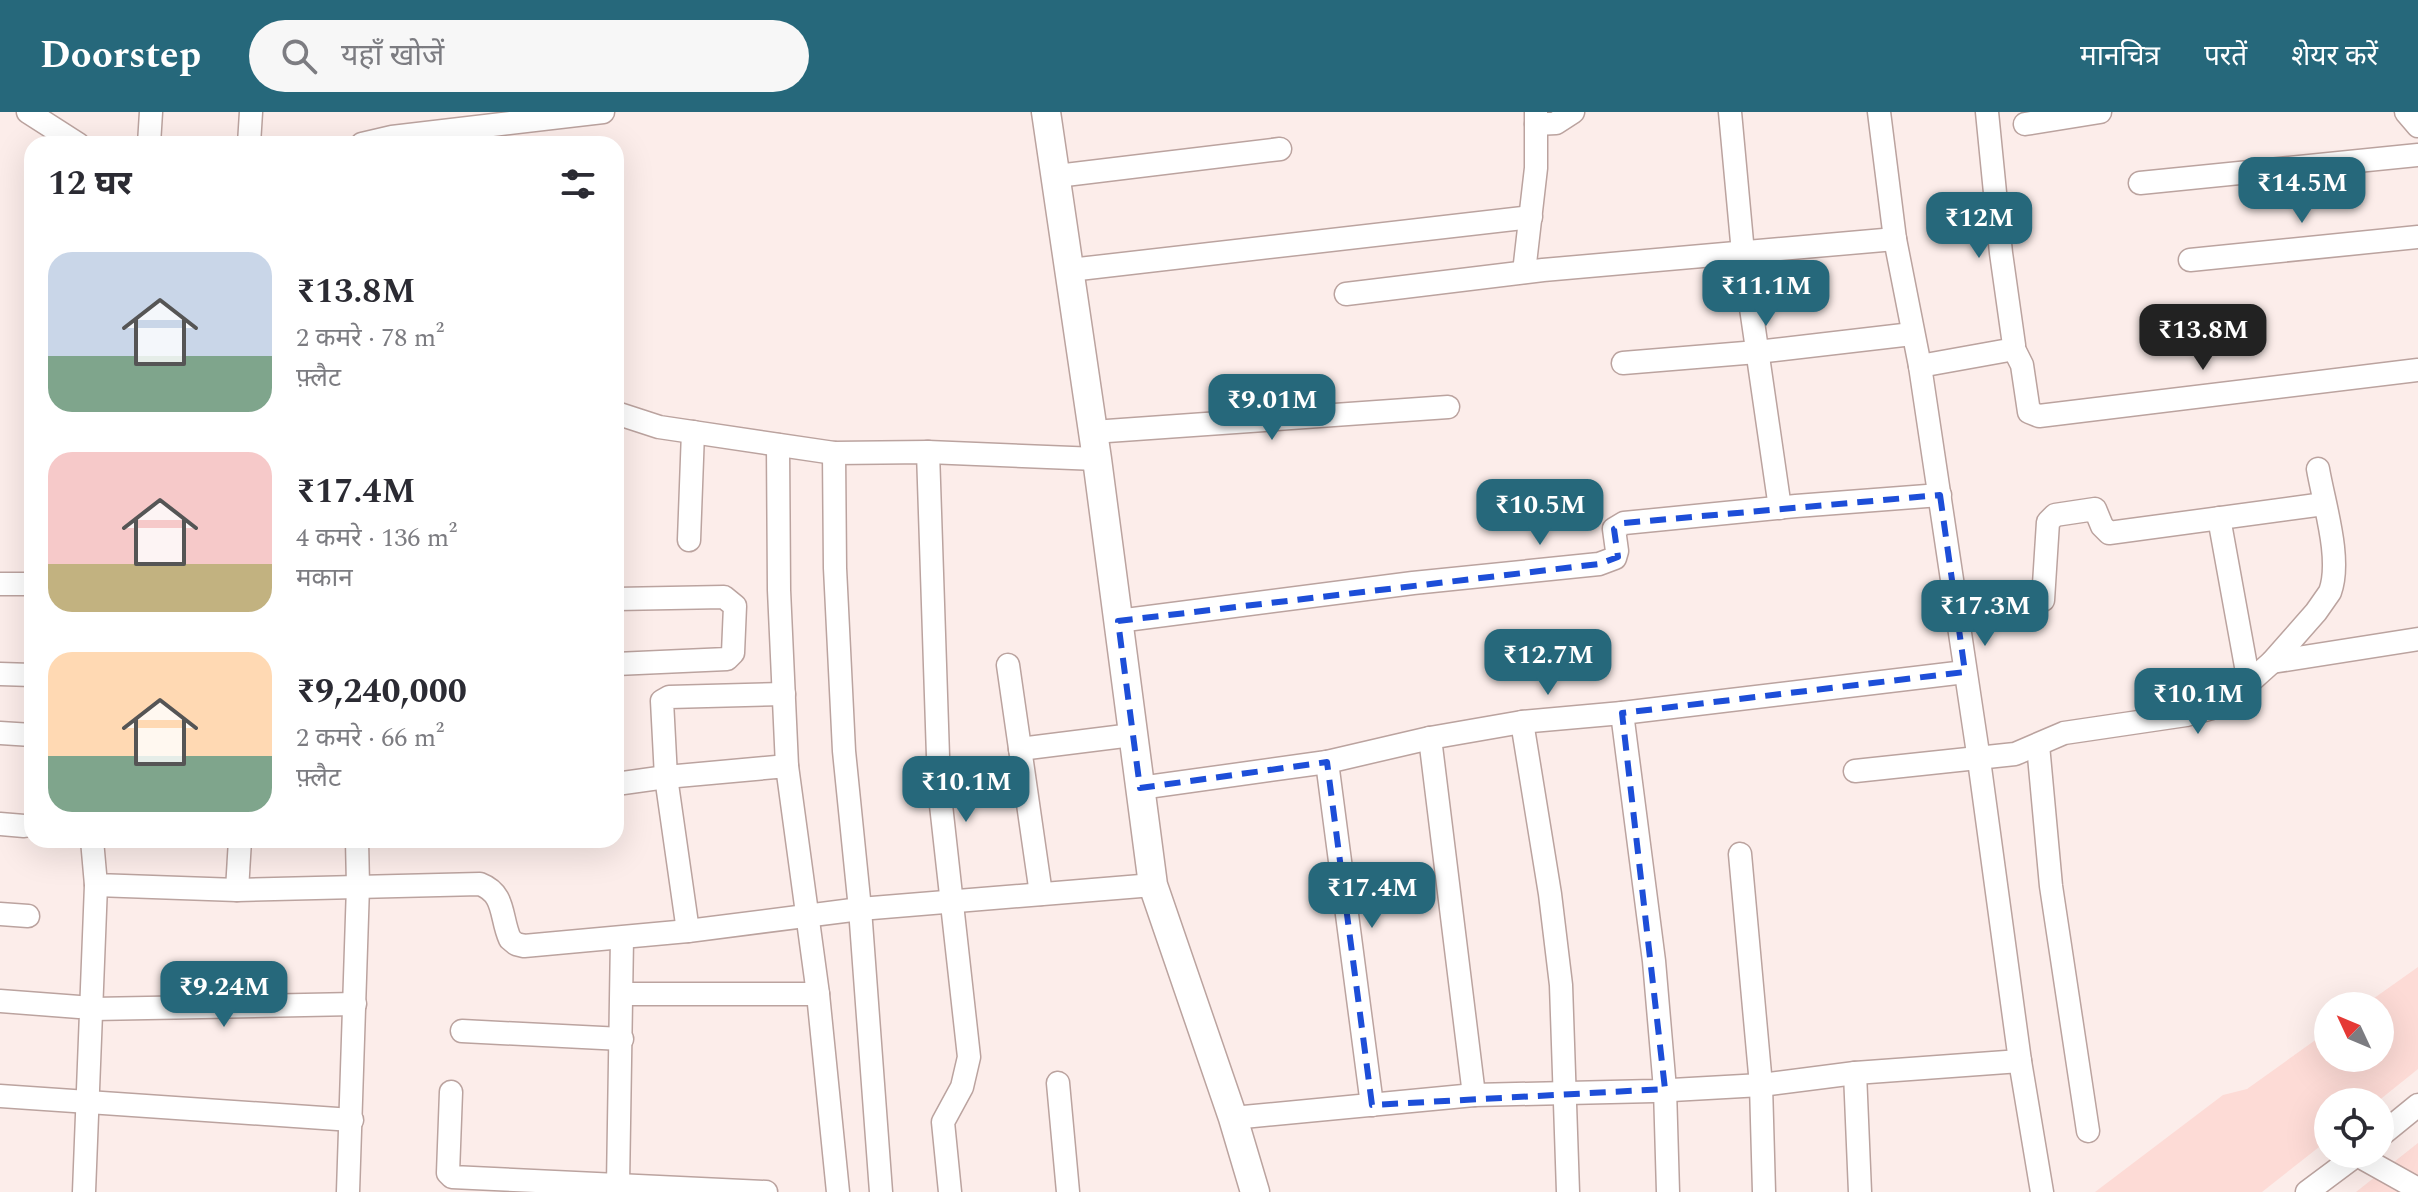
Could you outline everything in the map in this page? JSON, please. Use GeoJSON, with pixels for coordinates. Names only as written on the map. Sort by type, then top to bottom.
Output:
{"type":"FeatureCollection","features":[{"type":"Feature","properties":{"kind":"street"},"geometry":{"type":"LineString","coordinates":[[28,112],[66,136]]}},
{"type":"Feature","properties":{"kind":"street"},"geometry":{"type":"LineString","coordinates":[[150,136],[151,112]]}},
{"type":"Feature","properties":{"kind":"street"},"geometry":{"type":"LineString","coordinates":[[250,136],[251,112]]}},
{"type":"Feature","properties":{"kind":"street"},"geometry":{"type":"LineString","coordinates":[[398,136],[520,117],[603,112]]}},
{"type":"Feature","properties":{"kind":"street"},"geometry":{"type":"LineString","coordinates":[[1046,112],[1095,446],[1153,885],[1233,1118],[1255,1192]]}},
{"type":"Feature","properties":{"kind":"street"},"geometry":{"type":"LineString","coordinates":[[1524,272],[1536,168],[1536,118],[1556,123],[1573,112]]}},
{"type":"Feature","properties":{"kind":"street"},"geometry":{"type":"LineString","coordinates":[[1730,112],[1743,253],[1780,508]]}},
{"type":"Feature","properties":{"kind":"street"},"geometry":{"type":"LineString","coordinates":[[1879,112],[1895,239],[1920,366],[1940,495],[2020,1061],[2042,1192]]}},
{"type":"Feature","properties":{"kind":"street"},"geometry":{"type":"LineString","coordinates":[[1987,112],[2013,347],[2022,365],[2029,412],[2039,416],[2418,370]]}},
{"type":"Feature","properties":{"kind":"street"},"geometry":{"type":"LineString","coordinates":[[2025,124],[2100,112]]}},
{"type":"Feature","properties":{"kind":"street"},"geometry":{"type":"LineString","coordinates":[[2406,112],[2418,126]]}},
{"type":"Feature","properties":{"kind":"street"},"geometry":{"type":"LineString","coordinates":[[1057,176],[1280,149]]}},
{"type":"Feature","properties":{"kind":"street"},"geometry":{"type":"LineString","coordinates":[[2140,183],[2418,155]]}},
{"type":"Feature","properties":{"kind":"street"},"geometry":{"type":"LineString","coordinates":[[1070,270],[1531,217]]}},
{"type":"Feature","properties":{"kind":"street"},"geometry":{"type":"LineString","coordinates":[[2190,260],[2418,237]]}},
{"type":"Feature","properties":{"kind":"street"},"geometry":{"type":"LineString","coordinates":[[1346,294],[1524,272],[1895,239]]}},
{"type":"Feature","properties":{"kind":"street"},"geometry":{"type":"LineString","coordinates":[[1623,363],[1757,352],[1912,334]]}},
{"type":"Feature","properties":{"kind":"street"},"geometry":{"type":"LineString","coordinates":[[1920,366],[2013,347]]}},
{"type":"Feature","properties":{"kind":"street"},"geometry":{"type":"LineString","coordinates":[[624,416],[659,427],[834,453],[1095,446],[1448,407]]}},
{"type":"Feature","properties":{"kind":"street"},"geometry":{"type":"LineString","coordinates":[[689,540],[693,432]]}},
{"type":"Feature","properties":{"kind":"street"},"geometry":{"type":"LineString","coordinates":[[778,445],[779,590],[787,766],[818,994],[838,1192]]}},
{"type":"Feature","properties":{"kind":"street"},"geometry":{"type":"LineString","coordinates":[[928,452],[939,787],[969,1057],[962,1087],[943,1122],[950,1192]]}},
{"type":"Feature","properties":{"kind":"street"},"geometry":{"type":"LineString","coordinates":[[834,453],[835,568],[844,751],[860,909],[881,1192]]}},
{"type":"Feature","properties":{"kind":"street"},"geometry":{"type":"LineString","coordinates":[[1855,771],[1979,760],[2024,752],[2064,733],[2186,715],[2208,709],[2234,696],[2272,662],[2330,592],[2334,581],[2334,564],[2318,469]]}},
{"type":"Feature","properties":{"kind":"street"},"geometry":{"type":"LineString","coordinates":[[1118,621],[1413,583],[1599,564],[1615,558],[1614,529],[1619,524],[1940,495]]}},
{"type":"Feature","properties":{"kind":"street"},"geometry":{"type":"LineString","coordinates":[[2043,600],[2048,522],[2055,515],[2091,507],[2109,533],[2324,504]]}},
{"type":"Feature","properties":{"kind":"street"},"geometry":{"type":"LineString","coordinates":[[2219,518],[2249,683]]}},
{"type":"Feature","properties":{"kind":"street"},"geometry":{"type":"LineString","coordinates":[[0,584],[24,584]]}},
{"type":"Feature","properties":{"kind":"street"},"geometry":{"type":"LineString","coordinates":[[624,599],[724,597],[735,606],[733,653],[727,659],[624,664]]}},
{"type":"Feature","properties":{"kind":"street"},"geometry":{"type":"LineString","coordinates":[[2272,662],[2418,639]]}},
{"type":"Feature","properties":{"kind":"street"},"geometry":{"type":"LineString","coordinates":[[1008,665],[1041,894]]}},
{"type":"Feature","properties":{"kind":"street"},"geometry":{"type":"LineString","coordinates":[[1140,788],[1327,762],[1430,738],[1522,722],[1965,672]]}},
{"type":"Feature","properties":{"kind":"street"},"geometry":{"type":"LineString","coordinates":[[0,674],[24,675]]}},
{"type":"Feature","properties":{"kind":"street"},"geometry":{"type":"LineString","coordinates":[[688,931],[666,777],[664,698],[784,694]]}},
{"type":"Feature","properties":{"kind":"street"},"geometry":{"type":"LineString","coordinates":[[1622,713],[1654,961],[1665,1089],[1668,1192]]}},
{"type":"Feature","properties":{"kind":"street"},"geometry":{"type":"LineString","coordinates":[[1522,722],[1550,894],[1561,985],[1568,1192]]}},
{"type":"Feature","properties":{"kind":"street"},"geometry":{"type":"LineString","coordinates":[[0,733],[24,734]]}},
{"type":"Feature","properties":{"kind":"street"},"geometry":{"type":"LineString","coordinates":[[1020,749],[1132,735]]}},
{"type":"Feature","properties":{"kind":"street"},"geometry":{"type":"LineString","coordinates":[[1430,738],[1474,1095]]}},
{"type":"Feature","properties":{"kind":"street"},"geometry":{"type":"LineString","coordinates":[[2038,745],[2051,886],[2088,1131]]}},
{"type":"Feature","properties":{"kind":"street"},"geometry":{"type":"LineString","coordinates":[[1327,762],[1372,1105]]}},
{"type":"Feature","properties":{"kind":"street"},"geometry":{"type":"LineString","coordinates":[[624,783],[787,766]]}},
{"type":"Feature","properties":{"kind":"street"},"geometry":{"type":"LineString","coordinates":[[0,824],[24,826]]}},
{"type":"Feature","properties":{"kind":"street"},"geometry":{"type":"LineString","coordinates":[[84,1192],[89,1103],[86,1008],[96,885],[93,848]]}},
{"type":"Feature","properties":{"kind":"street"},"geometry":{"type":"LineString","coordinates":[[237,890],[240,848]]}},
{"type":"Feature","properties":{"kind":"street"},"geometry":{"type":"LineString","coordinates":[[348,1192],[357,848]]}},
{"type":"Feature","properties":{"kind":"street"},"geometry":{"type":"LineString","coordinates":[[1740,854],[1761,1085],[1764,1192]]}},
{"type":"Feature","properties":{"kind":"street"},"geometry":{"type":"LineString","coordinates":[[96,885],[237,890],[480,884],[499,897],[510,939],[524,946],[688,931],[860,909],[1153,885]]}},
{"type":"Feature","properties":{"kind":"street"},"geometry":{"type":"LineString","coordinates":[[0,914],[28,916]]}},
{"type":"Feature","properties":{"kind":"street"},"geometry":{"type":"LineString","coordinates":[[618,1185],[622,938]]}},
{"type":"Feature","properties":{"kind":"street"},"geometry":{"type":"LineString","coordinates":[[622,994],[818,994]]}},
{"type":"Feature","properties":{"kind":"street"},"geometry":{"type":"LineString","coordinates":[[0,1001],[86,1008],[355,1004]]}},
{"type":"Feature","properties":{"kind":"street"},"geometry":{"type":"LineString","coordinates":[[462,1031],[622,1039]]}},
{"type":"Feature","properties":{"kind":"street"},"geometry":{"type":"LineString","coordinates":[[1233,1118],[1474,1095],[1761,1085],[1855,1073],[2020,1061]]}},
{"type":"Feature","properties":{"kind":"street"},"geometry":{"type":"LineString","coordinates":[[1855,1073],[1860,1192]]}},
{"type":"Feature","properties":{"kind":"street"},"geometry":{"type":"LineString","coordinates":[[1058,1083],[1068,1192]]}},
{"type":"Feature","properties":{"kind":"street"},"geometry":{"type":"LineString","coordinates":[[451,1092],[448,1173],[452,1177],[766,1192]]}},
{"type":"Feature","properties":{"kind":"street"},"geometry":{"type":"LineString","coordinates":[[0,1096],[352,1120]]}},
{"type":"Feature","properties":{"kind":"street"},"geometry":{"type":"LineString","coordinates":[[2394,1125],[2418,1105]]}},
{"type":"Feature","properties":{"kind":"street"},"geometry":{"type":"LineString","coordinates":[[2307,1192],[2339,1168]]}},
{"type":"Feature","properties":{"kind":"street"},"geometry":{"type":"LineString","coordinates":[[2382,1168],[2418,1189]]}},
{"type":"Feature","properties":{"kind":"highlighted area"},"geometry":{"type":"Polygon","coordinates":[[[1940,495],[1965,672],[1622,713],[1665,1089],[1372,1105],[1327,762],[1140,788],[1118,621],[1599,564],[1618,557],[1614,529],[1624,523],[1940,495]]]}},
{"type":"Feature","properties":{"kind":"shaded area"},"geometry":{"type":"Polygon","coordinates":[[[2418,967],[2418,1069],[2394,1088],[2314,1088],[2314,1151],[2262,1192],[2095,1192],[2223,1095],[2247,1089],[2314,1041],[2314,1072],[2394,1072],[2394,992],[2383,992],[2418,967]]]}},
{"type":"Feature","properties":{"kind":"shaded area"},"geometry":{"type":"Polygon","coordinates":[[[2418,1143],[2418,1192],[2356,1192],[2386,1168],[2394,1168],[2394,1162],[2418,1143]]]}}]}
